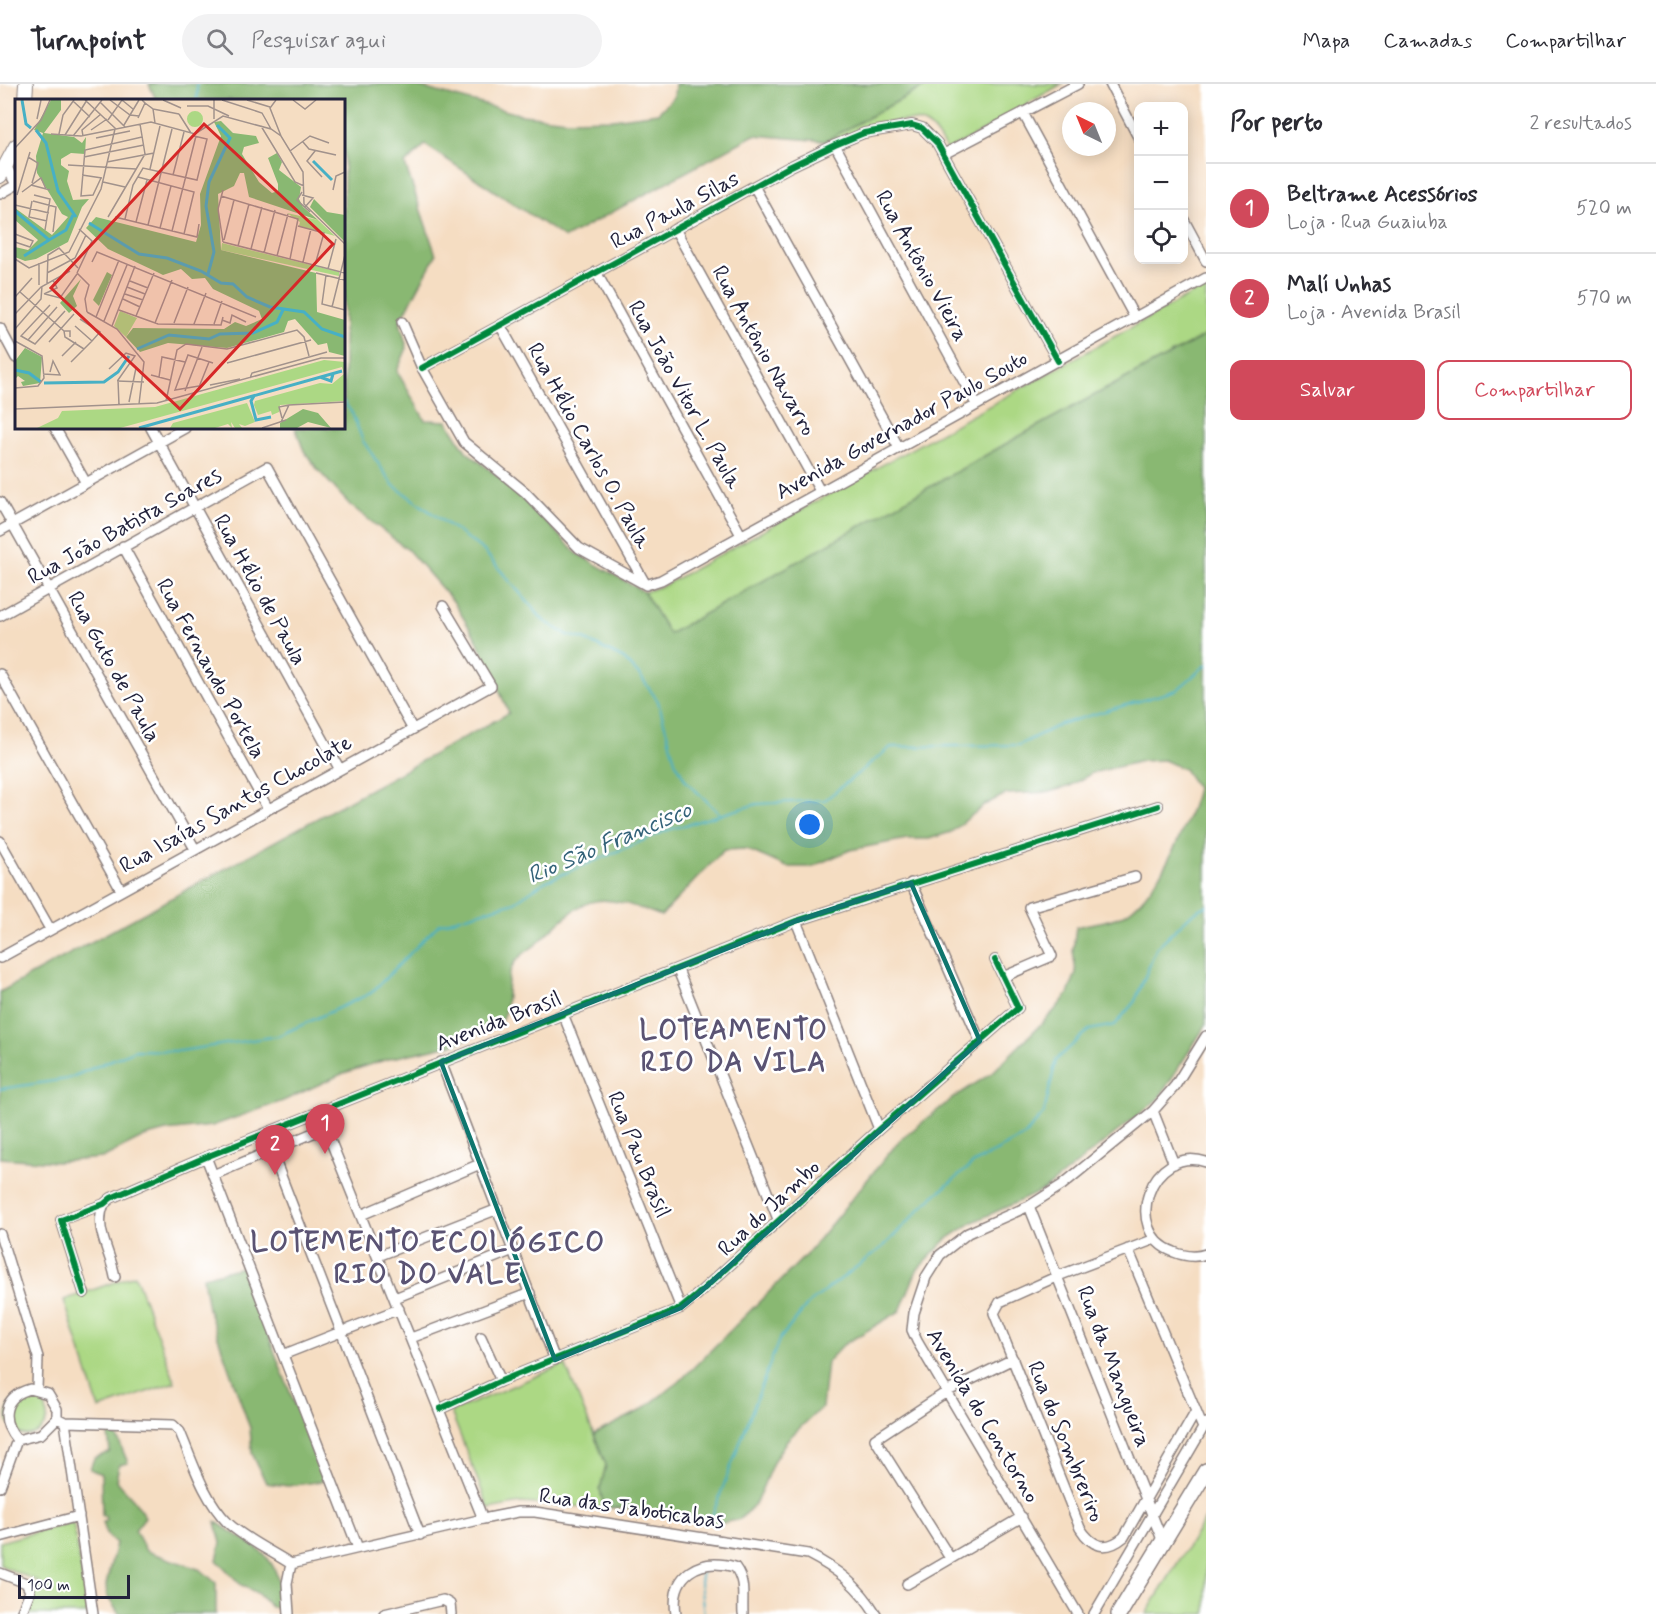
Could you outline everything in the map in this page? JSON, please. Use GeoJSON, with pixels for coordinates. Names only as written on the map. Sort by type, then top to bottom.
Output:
{"type":"FeatureCollection","features":[{"type":"Feature","properties":{"kind":"main road"},"geometry":{"type":"LineString","coordinates":[[1119,1614],[1206,1471]]}},
{"type":"Feature","properties":{"kind":"street"},"geometry":{"type":"LineString","coordinates":[[25,99],[26,84]]}},
{"type":"Feature","properties":{"kind":"street"},"geometry":{"type":"LineString","coordinates":[[1058,360],[944,154],[1078,84]]}},
{"type":"Feature","properties":{"kind":"street"},"geometry":{"type":"LineString","coordinates":[[1110,84],[1134,129]]}},
{"type":"Feature","properties":{"kind":"street"},"geometry":{"type":"LineString","coordinates":[[1023,113],[1135,318]]}},
{"type":"Feature","properties":{"kind":"street","name":"Rua Paula Silas"},"geometry":{"type":"LineString","coordinates":[[422,368],[754,186],[864,133],[912,124],[931,136],[944,154]]}},
{"type":"Feature","properties":{"kind":"street","name":"Rua Antônio Vieira"},"geometry":{"type":"LineString","coordinates":[[835,145],[976,404]]}},
{"type":"Feature","properties":{"kind":"street"},"geometry":{"type":"LineString","coordinates":[[15,148],[3,172],[15,184]]}},
{"type":"Feature","properties":{"kind":"street"},"geometry":{"type":"LineString","coordinates":[[0,194],[15,186]]}},
{"type":"Feature","properties":{"kind":"street"},"geometry":{"type":"LineString","coordinates":[[754,186],[899,448]]}},
{"type":"Feature","properties":{"kind":"street"},"geometry":{"type":"LineString","coordinates":[[1188,227],[1206,261]]}},
{"type":"Feature","properties":{"kind":"street","name":"Rua Antônio Navarro"},"geometry":{"type":"LineString","coordinates":[[675,229],[820,491]]}},
{"type":"Feature","properties":{"kind":"street","name":"Rua João Vitor L. Paula"},"geometry":{"type":"LineString","coordinates":[[596,272],[741,535]]}},
{"type":"Feature","properties":{"kind":"street","name":"Avenida Governador Paulo Souto"},"geometry":{"type":"LineString","coordinates":[[646,585],[661,580],[1206,278]]}},
{"type":"Feature","properties":{"kind":"street"},"geometry":{"type":"LineString","coordinates":[[402,322],[422,368],[459,434],[471,449],[525,492],[579,548],[646,585]]}},
{"type":"Feature","properties":{"kind":"street","name":"Rua Hélio Carlos O. Paula"},"geometry":{"type":"LineString","coordinates":[[500,325],[646,585]]}},
{"type":"Feature","properties":{"kind":"street"},"geometry":{"type":"LineString","coordinates":[[0,328],[15,356]]}},
{"type":"Feature","properties":{"kind":"street"},"geometry":{"type":"LineString","coordinates":[[56,429],[86,483]]}},
{"type":"Feature","properties":{"kind":"street","name":"Rua Hélio de Paula"},"geometry":{"type":"LineString","coordinates":[[152,429],[339,768]]}},
{"type":"Feature","properties":{"kind":"street"},"geometry":{"type":"LineString","coordinates":[[0,531],[183,429]]}},
{"type":"Feature","properties":{"kind":"street","name":"Rua João Batista Soares"},"geometry":{"type":"LineString","coordinates":[[0,616],[267,467],[412,728]]}},
{"type":"Feature","properties":{"kind":"street","name":"Rua Guto de Paula"},"geometry":{"type":"LineString","coordinates":[[0,502],[195,849]]}},
{"type":"Feature","properties":{"kind":"street","name":"Rua Fernando Portela"},"geometry":{"type":"LineString","coordinates":[[123,546],[268,809]]}},
{"type":"Feature","properties":{"kind":"street","name":"Rua Isaías Santos Chocolate"},"geometry":{"type":"LineString","coordinates":[[0,958],[339,768],[491,686],[443,606]]}},
{"type":"Feature","properties":{"kind":"street"},"geometry":{"type":"LineString","coordinates":[[0,674],[121,890]]}},
{"type":"Feature","properties":{"kind":"street","name":"Avenida Brasil"},"geometry":{"type":"LineString","coordinates":[[84,1293],[61,1220],[104,1204],[111,1198],[206,1157],[796,921],[1158,806]]}},
{"type":"Feature","properties":{"kind":"street"},"geometry":{"type":"LineString","coordinates":[[0,841],[50,929]]}},
{"type":"Feature","properties":{"kind":"street"},"geometry":{"type":"LineString","coordinates":[[995,960],[1003,977],[1052,956],[1029,907],[1135,878]]}},
{"type":"Feature","properties":{"kind":"street"},"geometry":{"type":"LineString","coordinates":[[911,883],[980,1041]]}},
{"type":"Feature","properties":{"kind":"street"},"geometry":{"type":"LineString","coordinates":[[796,921],[879,1129]]}},
{"type":"Feature","properties":{"kind":"street"},"geometry":{"type":"LineString","coordinates":[[678,970],[778,1219]]}},
{"type":"Feature","properties":{"kind":"street","name":"Rua do Jambo"},"geometry":{"type":"LineString","coordinates":[[440,1409],[501,1381],[681,1308],[714,1282],[778,1219],[1018,1008],[1003,977]]}},
{"type":"Feature","properties":{"kind":"street","name":"Rua Pau Brasil"},"geometry":{"type":"LineString","coordinates":[[563,1014],[681,1308]]}},
{"type":"Feature","properties":{"kind":"street","name":"Avenida do Contorno"},"geometry":{"type":"LineString","coordinates":[[1078,1614],[912,1330],[912,1321],[926,1277],[940,1255],[968,1233],[1029,1206],[1062,1185],[1154,1111],[1174,1086],[1206,1036]]}},
{"type":"Feature","properties":{"kind":"street"},"geometry":{"type":"LineString","coordinates":[[441,1062],[555,1360]]}},
{"type":"Feature","properties":{"kind":"street"},"geometry":{"type":"LineString","coordinates":[[1154,1111],[1174,1164]]}},
{"type":"Feature","properties":{"kind":"street"},"geometry":{"type":"LineString","coordinates":[[319,1112],[483,1519]]}},
{"type":"Feature","properties":{"kind":"street"},"geometry":{"type":"LineString","coordinates":[[213,1175],[325,1128]]}},
{"type":"Feature","properties":{"kind":"street"},"geometry":{"type":"LineString","coordinates":[[271,1150],[420,1535]]}},
{"type":"Feature","properties":{"kind":"street"},"geometry":{"type":"LineString","coordinates":[[206,1157],[285,1354],[358,1548]]}},
{"type":"Feature","properties":{"kind":"street"},"geometry":{"type":"LineString","coordinates":[[1206,1162],[1187,1160],[1174,1164],[1161,1172],[1152,1183],[1146,1197],[1145,1211],[1148,1226],[1155,1239],[1168,1250],[1184,1256],[1206,1254]]}},
{"type":"Feature","properties":{"kind":"street"},"geometry":{"type":"LineString","coordinates":[[361,1215],[480,1164]]}},
{"type":"Feature","properties":{"kind":"street"},"geometry":{"type":"LineString","coordinates":[[104,1204],[98,1219],[115,1277]]}},
{"type":"Feature","properties":{"kind":"street","name":"Rua da Mangueira"},"geometry":{"type":"LineString","coordinates":[[1029,1206],[1163,1542]]}},
{"type":"Feature","properties":{"kind":"street"},"geometry":{"type":"LineString","coordinates":[[378,1256],[498,1209]]}},
{"type":"Feature","properties":{"kind":"street"},"geometry":{"type":"LineString","coordinates":[[0,1234],[38,1357],[37,1389]]}},
{"type":"Feature","properties":{"kind":"street"},"geometry":{"type":"LineString","coordinates":[[1058,1276],[1155,1239]]}},
{"type":"Feature","properties":{"kind":"street"},"geometry":{"type":"LineString","coordinates":[[1094,1614],[1205,1426],[1196,1413],[1128,1249]]}},
{"type":"Feature","properties":{"kind":"street"},"geometry":{"type":"LineString","coordinates":[[395,1298],[513,1250]]}},
{"type":"Feature","properties":{"kind":"street","name":"Rua do Sombreriro"},"geometry":{"type":"LineString","coordinates":[[1058,1276],[1000,1302],[995,1308],[996,1319],[1080,1528],[1087,1539],[1096,1545],[1107,1547],[1125,1537],[1196,1413]]}},
{"type":"Feature","properties":{"kind":"street"},"geometry":{"type":"LineString","coordinates":[[411,1338],[530,1293]]}},
{"type":"Feature","properties":{"kind":"street"},"geometry":{"type":"LineString","coordinates":[[285,1354],[399,1309]]}},
{"type":"Feature","properties":{"kind":"street"},"geometry":{"type":"LineString","coordinates":[[481,1337],[501,1381]]}},
{"type":"Feature","properties":{"kind":"street"},"geometry":{"type":"LineString","coordinates":[[950,1558],[875,1439],[948,1391],[1013,1359]]}},
{"type":"Feature","properties":{"kind":"street"},"geometry":{"type":"LineString","coordinates":[[16,1440],[4,1426],[2,1407],[19,1392],[37,1389],[48,1394],[61,1420],[79,1516],[93,1614]]}},
{"type":"Feature","properties":{"kind":"street"},"geometry":{"type":"LineString","coordinates":[[16,1440],[41,1434],[61,1420],[173,1425],[180,1432],[218,1512],[230,1525],[291,1564],[287,1583],[289,1614]]}},
{"type":"Feature","properties":{"kind":"street"},"geometry":{"type":"LineString","coordinates":[[0,1486],[16,1440]]}},
{"type":"Feature","properties":{"kind":"street","name":"Rua das Jaboticabas"},"geometry":{"type":"LineString","coordinates":[[291,1564],[483,1519],[518,1512],[535,1512],[807,1554],[845,1576],[857,1587],[876,1614]]}},
{"type":"Feature","properties":{"kind":"street"},"geometry":{"type":"LineString","coordinates":[[0,1537],[79,1516]]}},
{"type":"Feature","properties":{"kind":"street"},"geometry":{"type":"LineString","coordinates":[[907,1584],[1022,1517]]}},
{"type":"Feature","properties":{"kind":"street"},"geometry":{"type":"LineString","coordinates":[[676,1614],[675,1594],[683,1578],[692,1569],[714,1563],[735,1567],[741,1575],[744,1585],[743,1614]]}},
{"type":"Feature","properties":{"kind":"street"},"geometry":{"type":"LineString","coordinates":[[0,1573],[26,1583],[30,1591],[21,1614]]}},
{"type":"Feature","properties":{"kind":"street"},"geometry":{"type":"LineString","coordinates":[[384,1614],[443,1600],[450,1604],[451,1614]]}},
{"type":"Feature","properties":{"kind":"highlighted area"},"geometry":{"type":"Polygon","coordinates":[[[911,883],[980,1041],[681,1308],[555,1360],[441,1062],[796,921],[911,883]]]}},
{"type":"Feature","properties":{"kind":"green space"},"geometry":{"type":"Polygon","coordinates":[[[149,84],[408,84],[522,115],[568,120],[613,119],[658,113],[674,97],[675,84],[929,84],[825,141],[754,135],[565,238],[425,145],[405,164],[436,255],[400,322],[407,348],[397,371],[425,420],[447,421],[466,451],[520,494],[576,553],[644,592],[669,634],[1034,428],[1206,335],[1206,1025],[1159,1098],[1044,1190],[973,1222],[947,1239],[917,1270],[900,1311],[843,1345],[827,1362],[822,1407],[787,1440],[774,1460],[756,1503],[740,1519],[718,1524],[626,1508],[604,1508],[600,1489],[606,1465],[594,1434],[640,1411],[679,1382],[805,1256],[899,1141],[953,1098],[992,1073],[1054,1011],[1068,994],[1076,973],[1073,950],[1076,927],[1121,916],[1134,907],[1146,894],[1169,859],[1187,821],[1197,788],[1184,769],[1164,760],[1142,761],[1092,773],[1070,786],[1049,792],[1006,794],[986,804],[951,832],[929,839],[907,839],[850,850],[811,867],[787,867],[746,849],[724,850],[661,916],[608,900],[583,905],[570,913],[515,962],[508,980],[505,1010],[498,1026],[455,1044],[388,1059],[344,1073],[283,1101],[212,1126],[166,1131],[144,1137],[102,1158],[57,1162],[0,1158],[0,992],[509,713],[477,640],[453,601],[408,550],[350,505],[304,451],[295,429],[345,429],[345,99],[156,99],[149,84]]]}},
{"type":"Feature","properties":{"kind":"green space"},"geometry":{"type":"Polygon","coordinates":[[[929,84],[1062,84],[1028,103],[1025,108],[948,150],[927,125],[917,121],[877,126],[828,145],[825,141],[929,84]]]}},
{"type":"Feature","properties":{"kind":"green space"},"geometry":{"type":"Polygon","coordinates":[[[1206,286],[1206,335],[1034,428],[669,634],[644,592],[665,585],[1206,286]]]}},
{"type":"Feature","properties":{"kind":"green space"},"geometry":{"type":"Polygon","coordinates":[[[242,1267],[324,1481],[288,1486],[266,1483],[252,1453],[250,1428],[208,1309],[203,1277],[242,1267]]]}},
{"type":"Feature","properties":{"kind":"green space"},"geometry":{"type":"Polygon","coordinates":[[[135,1275],[175,1382],[99,1409],[64,1300],[135,1275]]]}},
{"type":"Feature","properties":{"kind":"green space"},"geometry":{"type":"Polygon","coordinates":[[[565,1364],[606,1465],[600,1489],[604,1508],[520,1503],[489,1509],[451,1412],[565,1364]]]}},
{"type":"Feature","properties":{"kind":"green space"},"geometry":{"type":"Polygon","coordinates":[[[27,1395],[41,1401],[47,1415],[41,1429],[27,1435],[13,1429],[7,1415],[13,1401],[27,1395]]]}},
{"type":"Feature","properties":{"kind":"green space"},"geometry":{"type":"Polygon","coordinates":[[[108,1434],[116,1434],[128,1463],[119,1465],[116,1480],[135,1501],[145,1517],[135,1530],[146,1551],[201,1570],[216,1583],[216,1614],[119,1614],[107,1596],[106,1585],[116,1543],[107,1535],[103,1522],[106,1521],[105,1516],[102,1516],[101,1474],[90,1469],[94,1458],[110,1452],[108,1434]]]}},
{"type":"Feature","properties":{"kind":"green space"},"geometry":{"type":"Polygon","coordinates":[[[1206,1517],[1206,1614],[1146,1614],[1206,1517]]]}},
{"type":"Feature","properties":{"kind":"green space"},"geometry":{"type":"Polygon","coordinates":[[[73,1522],[88,1614],[27,1614],[39,1582],[0,1565],[0,1542],[73,1522]]]}},
{"type":"Feature","properties":{"kind":"green space"},"geometry":{"type":"Polygon","coordinates":[[[216,1522],[264,1554],[277,1575],[282,1608],[271,1607],[257,1593],[241,1585],[217,1560],[221,1543],[216,1522]]]}},
{"type":"Feature","properties":{"kind":"waterway"},"geometry":{"type":"LineString","coordinates":[[197,84],[197,99]]}},
{"type":"Feature","properties":{"kind":"waterway"},"geometry":{"type":"LineString","coordinates":[[345,403],[352,413],[363,441],[393,485],[483,550],[544,621],[568,635],[584,639],[624,659],[641,677],[658,701],[675,761],[686,781],[721,815]]}},
{"type":"Feature","properties":{"kind":"waterway","name":"Rio São Francisco"},"geometry":{"type":"LineString","coordinates":[[0,1089],[67,1079],[135,1050],[180,1051],[278,1036],[371,993],[439,924],[515,902],[544,882],[668,830],[757,804],[825,800],[891,747],[1019,745],[1061,724],[1177,690],[1206,665]]}},
{"type":"Feature","properties":{"kind":"waterway"},"geometry":{"type":"LineString","coordinates":[[712,1516],[779,1340],[808,1304],[884,1246],[929,1200],[974,1163],[1024,1136],[1044,1113],[1056,1060],[1089,1030],[1115,1025],[1135,1001],[1157,947],[1193,913],[1206,906]]}},
{"type":"Feature","properties":{"kind":"waterway"},"geometry":{"type":"LineString","coordinates":[[702,1571],[700,1582],[704,1614]]}},
{"type":"Feature","properties":{"kind":"cycle path"},"geometry":{"type":"LineString","coordinates":[[422,368],[789,167],[864,133],[912,125],[922,128],[937,143],[1058,361]]}},
{"type":"Feature","properties":{"kind":"cycle path"},"geometry":{"type":"LineString","coordinates":[[84,1293],[61,1220],[104,1204],[111,1198],[206,1157],[796,921],[1158,806]]}},
{"type":"Feature","properties":{"kind":"cycle path"},"geometry":{"type":"LineString","coordinates":[[440,1409],[501,1381],[681,1308],[879,1129],[1018,1008],[995,960]]}},
{"type":"Feature","properties":{"kind":"place","name":"Beltrame Acessórios"},"geometry":{"type":"Point","coordinates":[325,1154]}},
{"type":"Feature","properties":{"kind":"place","name":"Malí Unhas"},"geometry":{"type":"Point","coordinates":[275,1175]}},
{"type":"Feature","properties":{"kind":"district","name":"LOTEAMENTO RIO DA VILA"},"geometry":{"type":"Point","coordinates":[734,1045]}},
{"type":"Feature","properties":{"kind":"district","name":"LOTEMENTO ECOLÓGICO RIO DO VALE"},"geometry":{"type":"Point","coordinates":[428,1257]}}]}
